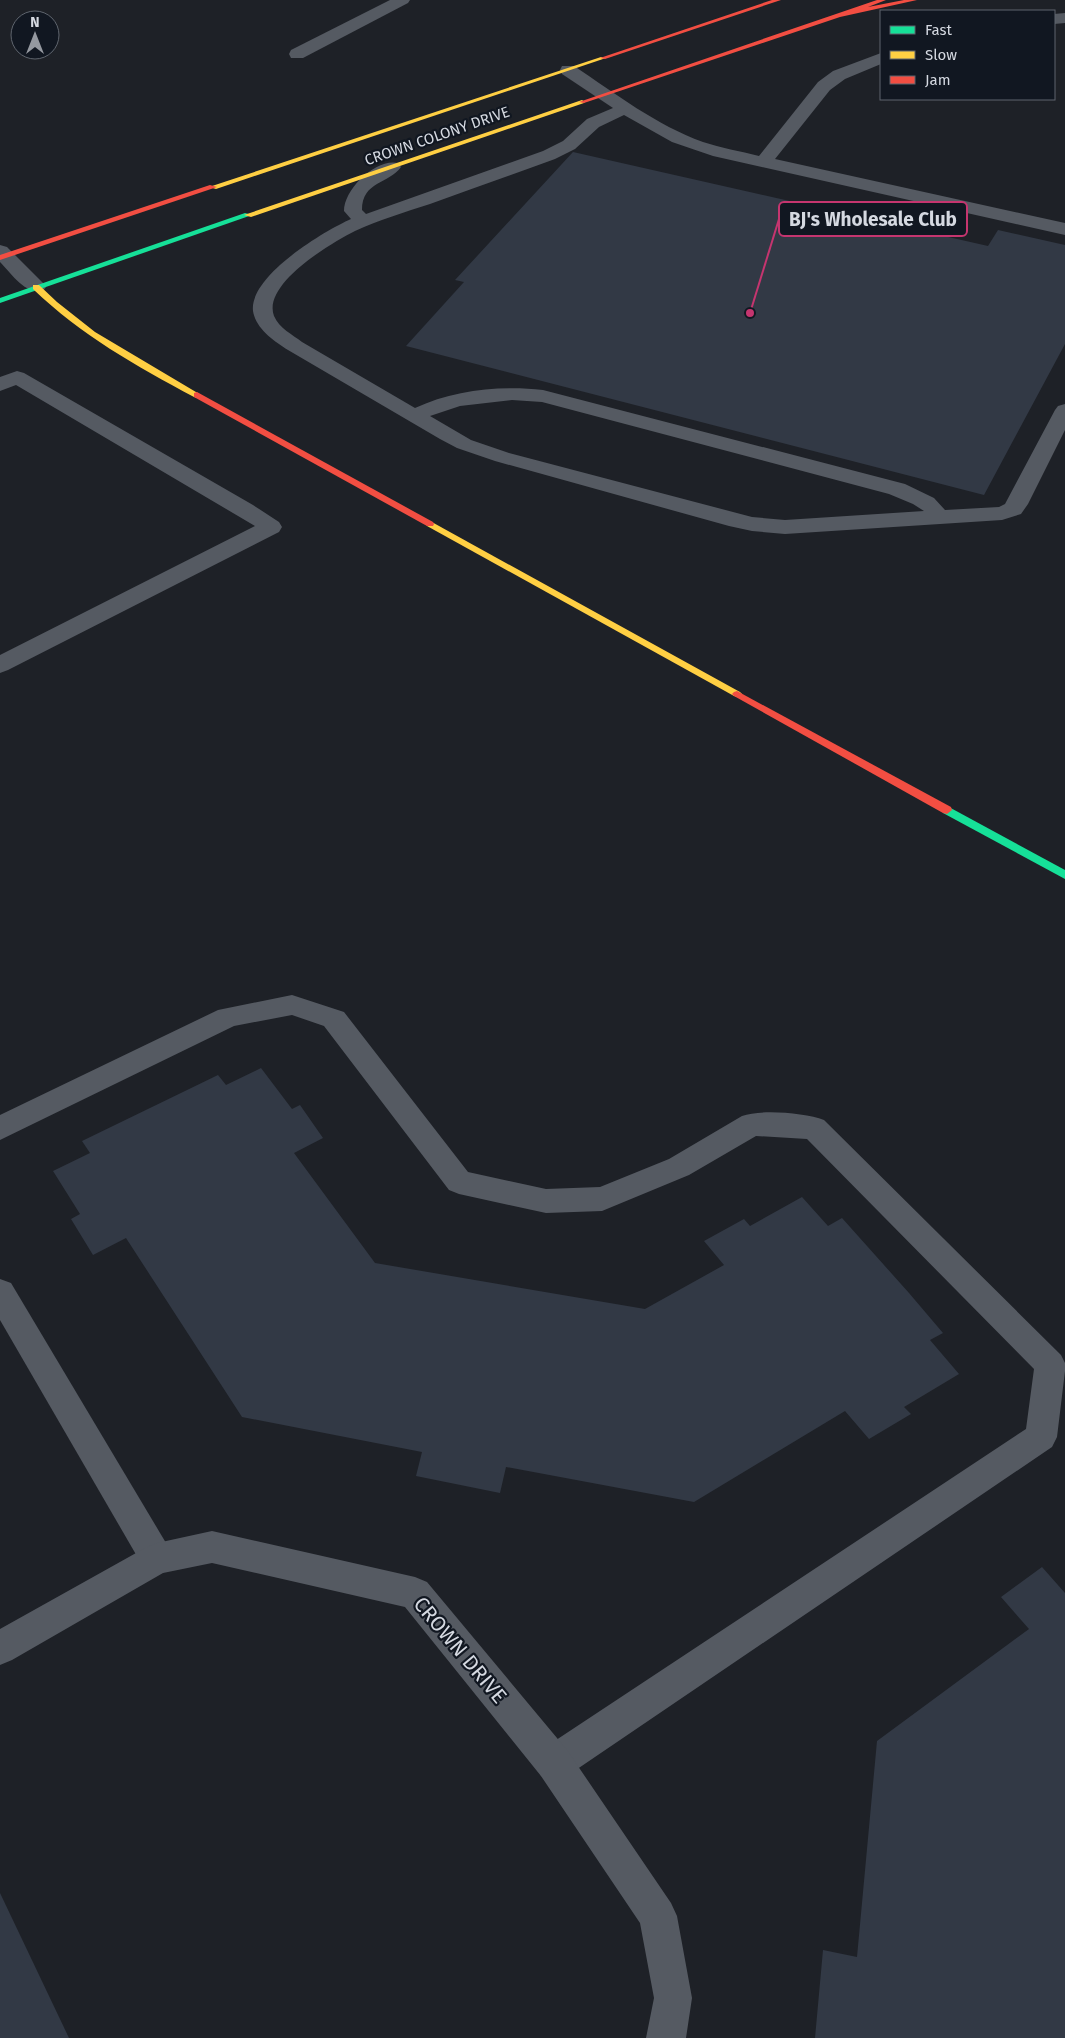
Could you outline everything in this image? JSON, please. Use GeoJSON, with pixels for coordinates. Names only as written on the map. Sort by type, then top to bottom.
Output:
{"type":"FeatureCollection","features":[{"type":"Feature","properties":{"kind":"main road","name":"CROWN COLONY DRIVE"},"geometry":{"type":"LineString","coordinates":[[2,255],[778,0]]}},
{"type":"Feature","properties":{"kind":"main road","name":"CROWN COLONY DRIVE"},"geometry":{"type":"LineString","coordinates":[[0,301],[36,287],[884,0]]}},
{"type":"Feature","properties":{"kind":"main road"},"geometry":{"type":"LineString","coordinates":[[834,16],[914,0]]}},
{"type":"Feature","properties":{"kind":"main road"},"geometry":{"type":"LineString","coordinates":[[36,287],[52,304],[81,328],[117,351],[1065,875]]}},
{"type":"Feature","properties":{"kind":"street"},"geometry":{"type":"LineString","coordinates":[[296,54],[402,0]]}},
{"type":"Feature","properties":{"kind":"street"},"geometry":{"type":"LineString","coordinates":[[763,162],[824,86],[840,75],[880,58]]}},
{"type":"Feature","properties":{"kind":"street"},"geometry":{"type":"LineString","coordinates":[[568,70],[662,131],[682,141],[705,149],[1065,229]]}},
{"type":"Feature","properties":{"kind":"street"},"geometry":{"type":"LineString","coordinates":[[626,108],[593,123],[568,145],[549,155],[364,221],[322,243],[280,277],[265,296],[263,304],[267,322],[284,339],[413,416],[464,444],[502,457],[752,524],[785,527],[939,517],[1002,512],[1013,509],[1065,410]]}},
{"type":"Feature","properties":{"kind":"street"},"geometry":{"type":"LineString","coordinates":[[364,221],[353,211],[353,199],[366,183],[392,167]]}},
{"type":"Feature","properties":{"kind":"street"},"geometry":{"type":"LineString","coordinates":[[2,255],[36,287]]}},
{"type":"Feature","properties":{"kind":"street"},"geometry":{"type":"LineString","coordinates":[[0,385],[17,377],[271,527],[0,666]]}},
{"type":"Feature","properties":{"kind":"street"},"geometry":{"type":"LineString","coordinates":[[413,416],[443,405],[488,396],[522,392],[533,394],[892,487],[925,502],[934,509],[939,517]]}},
{"type":"Feature","properties":{"kind":"street"},"geometry":{"type":"LineString","coordinates":[[0,1128],[228,1017],[292,1005],[334,1019],[459,1182],[546,1201],[602,1199],[679,1167],[752,1124],[814,1128],[1050,1365],[1042,1437],[554,1764]]}},
{"type":"Feature","properties":{"kind":"street"},"geometry":{"type":"LineString","coordinates":[[0,1292],[157,1559]]}},
{"type":"Feature","properties":{"kind":"street","name":"CROWN DRIVE"},"geometry":{"type":"LineString","coordinates":[[0,1648],[157,1559],[212,1547],[415,1593],[554,1764],[658,1916],[673,1998],[666,2038]]}},
{"type":"Feature","properties":{"kind":"building"},"geometry":{"type":"Polygon","coordinates":[[[573,152],[988,246],[998,230],[1065,245],[1065,344],[984,495],[406,346],[464,282],[455,280],[573,152]]]}},
{"type":"Feature","properties":{"kind":"building"},"geometry":{"type":"Polygon","coordinates":[[[261,1068],[292,1109],[300,1105],[323,1138],[294,1153],[375,1263],[645,1309],[724,1265],[704,1241],[744,1219],[750,1226],[802,1197],[828,1226],[842,1218],[909,1293],[943,1333],[930,1340],[959,1374],[904,1407],[911,1414],[869,1439],[845,1411],[694,1502],[506,1467],[500,1493],[416,1476],[422,1452],[242,1417],[126,1238],[93,1255],[71,1219],[80,1214],[53,1171],[90,1153],[82,1141],[218,1075],[226,1085],[261,1068]]]}},
{"type":"Feature","properties":{"kind":"building"},"geometry":{"type":"Polygon","coordinates":[[[1042,1567],[1065,1593],[1065,2038],[815,2038],[823,1950],[857,1957],[877,1741],[1029,1629],[1001,1597],[1042,1567]]]}},
{"type":"Feature","properties":{"kind":"building"},"geometry":{"type":"Polygon","coordinates":[[[0,1893],[69,2038],[0,2038],[0,1893]]]}},
{"type":"Feature","properties":{"kind":"traffic: fast"},"geometry":{"type":"LineString","coordinates":[[0,301],[248,215]]}},
{"type":"Feature","properties":{"kind":"traffic: fast"},"geometry":{"type":"LineString","coordinates":[[947,810],[1065,875]]}},
{"type":"Feature","properties":{"kind":"traffic: slow"},"geometry":{"type":"LineString","coordinates":[[213,187],[603,58]]}},
{"type":"Feature","properties":{"kind":"traffic: slow"},"geometry":{"type":"LineString","coordinates":[[248,215],[582,102]]}},
{"type":"Feature","properties":{"kind":"traffic: slow"},"geometry":{"type":"LineString","coordinates":[[36,287],[92,334],[133,360],[197,395]]}},
{"type":"Feature","properties":{"kind":"traffic: slow"},"geometry":{"type":"LineString","coordinates":[[430,524],[737,694]]}},
{"type":"Feature","properties":{"kind":"traffic: jam"},"geometry":{"type":"LineString","coordinates":[[603,58],[778,0]]}},
{"type":"Feature","properties":{"kind":"traffic: jam"},"geometry":{"type":"LineString","coordinates":[[582,102],[883,0]]}},
{"type":"Feature","properties":{"kind":"traffic: jam"},"geometry":{"type":"LineString","coordinates":[[834,16],[914,0]]}},
{"type":"Feature","properties":{"kind":"traffic: jam"},"geometry":{"type":"LineString","coordinates":[[0,258],[213,187]]}},
{"type":"Feature","properties":{"kind":"traffic: jam"},"geometry":{"type":"LineString","coordinates":[[197,395],[430,524]]}},
{"type":"Feature","properties":{"kind":"traffic: jam"},"geometry":{"type":"LineString","coordinates":[[737,694],[947,810]]}},
{"type":"Feature","properties":{"kind":"place","name":"BJ's Wholesale Club"},"geometry":{"type":"Point","coordinates":[750,313]}}]}
